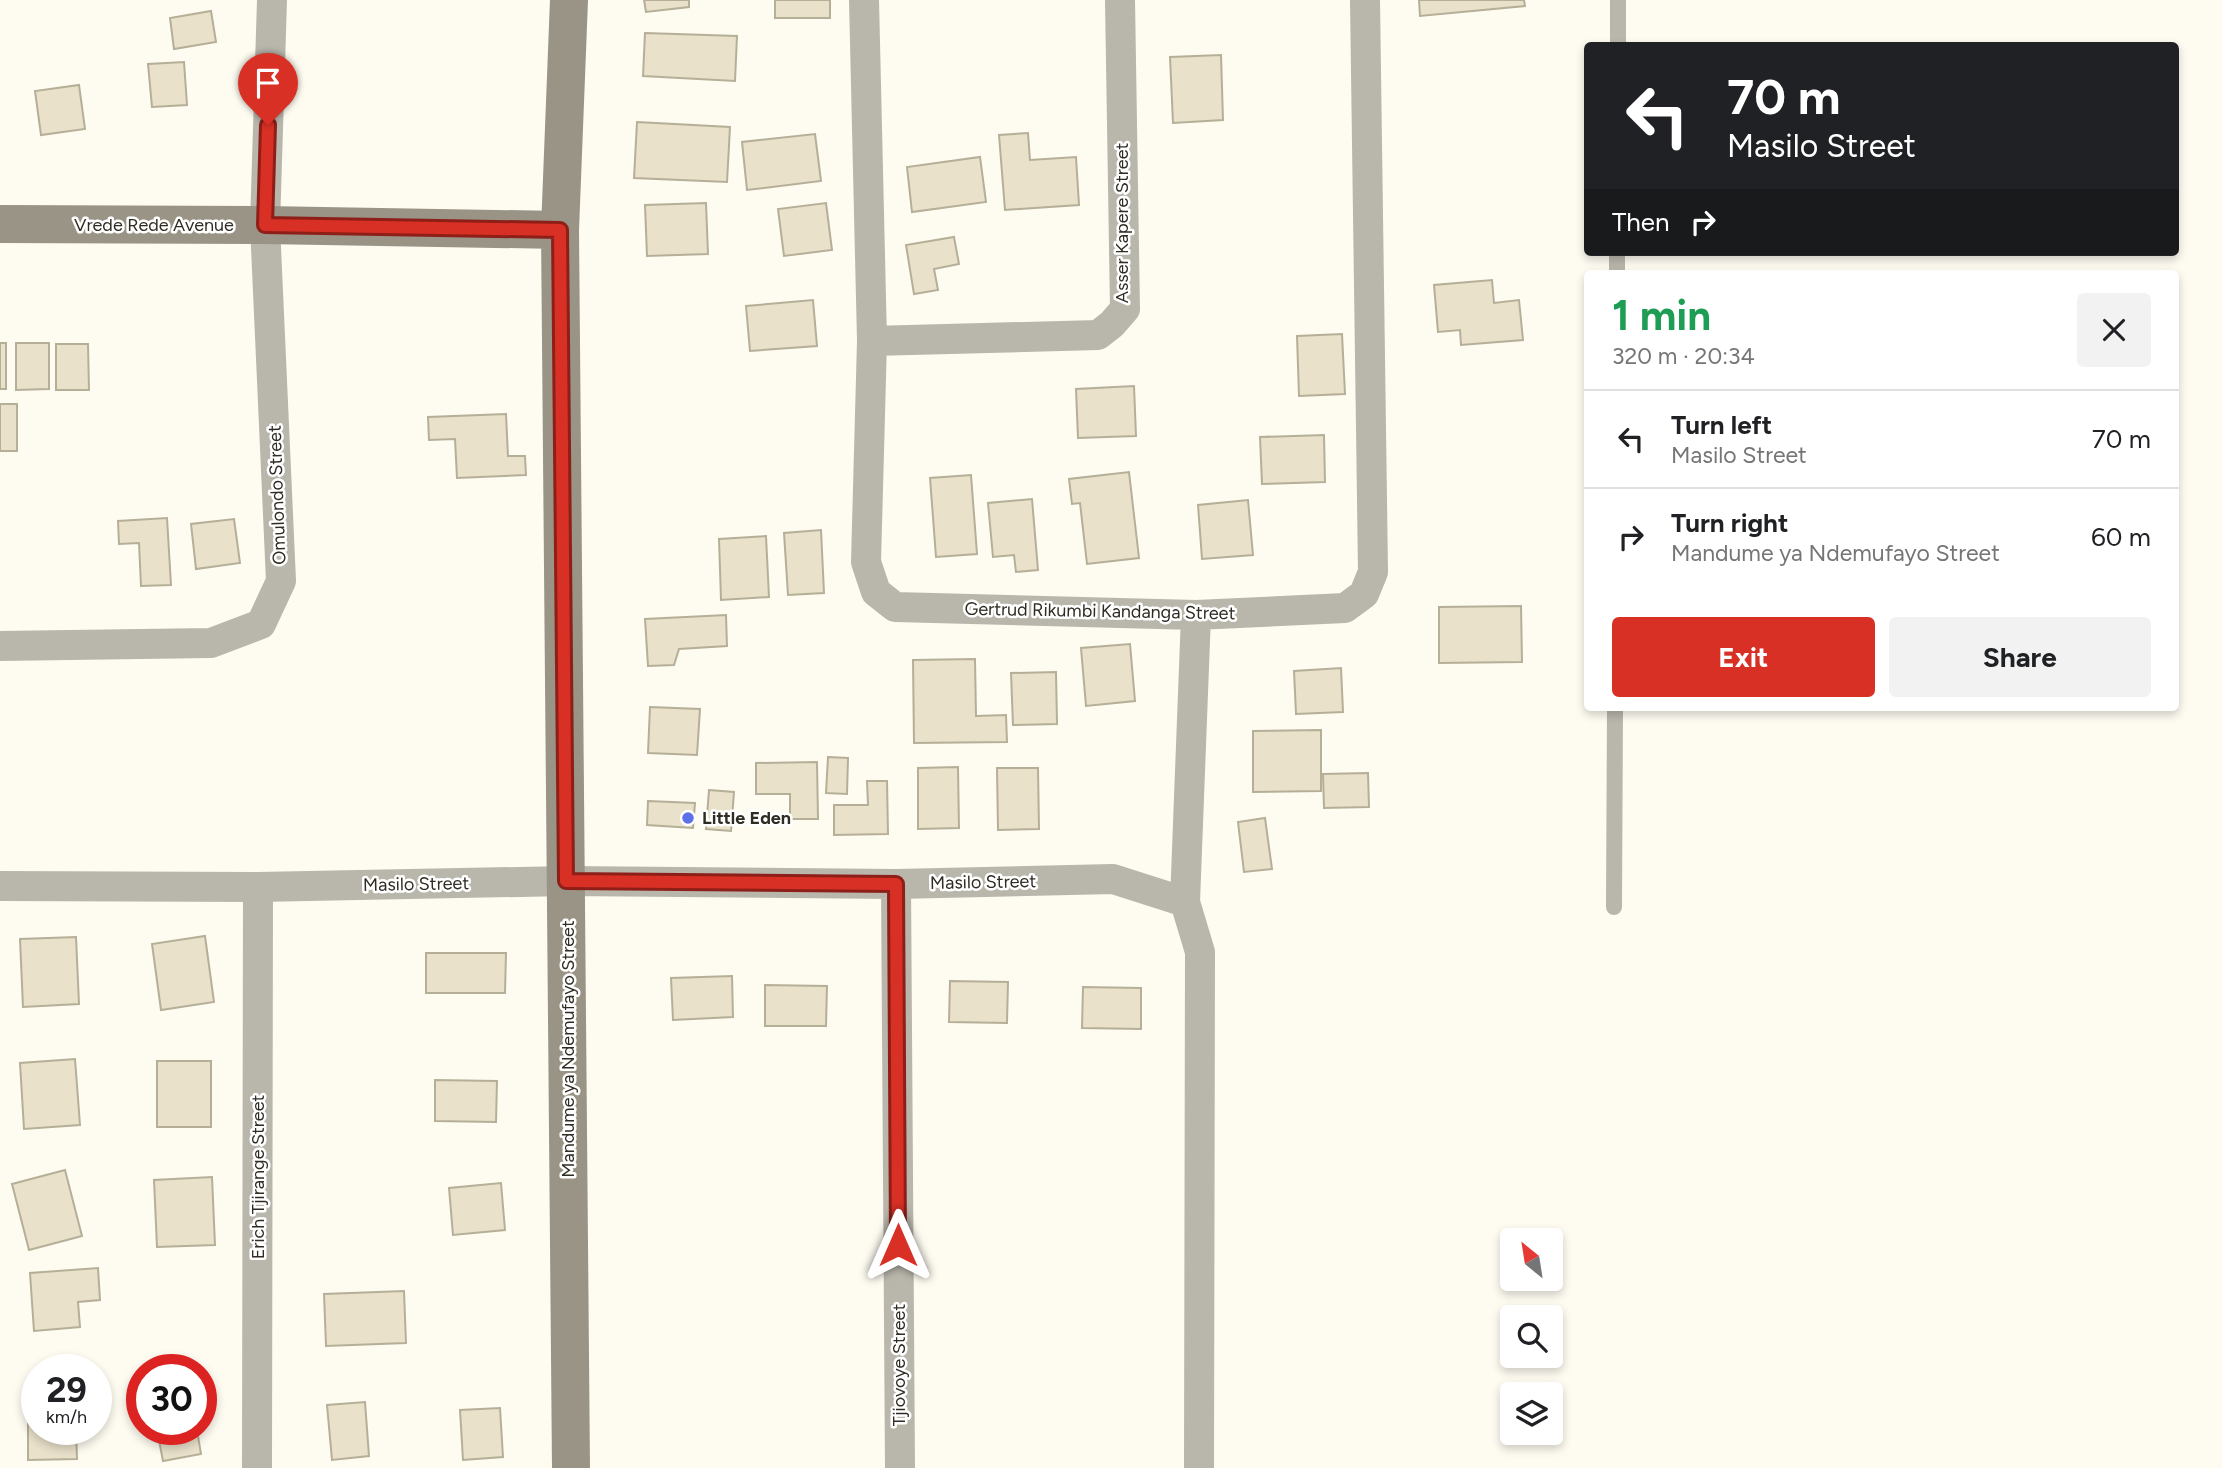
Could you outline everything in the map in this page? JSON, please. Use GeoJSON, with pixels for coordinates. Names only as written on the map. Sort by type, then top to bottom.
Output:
{"type":"FeatureCollection","features":[{"type":"Feature","properties":{"kind":"street","name":"Omulondo Street"},"geometry":{"type":"LineString","coordinates":[[0,646],[211,642],[261,624],[281,581],[265,225],[272,0]]}},
{"type":"Feature","properties":{"kind":"street","name":"Mandume ya Ndemufayo Street"},"geometry":{"type":"LineString","coordinates":[[569,0],[560,230],[571,1468]]}},
{"type":"Feature","properties":{"kind":"street","name":"Gertrud Rikumbi Kandanga Street"},"geometry":{"type":"LineString","coordinates":[[864,0],[872,341],[866,562],[876,592],[895,607],[1196,615],[1345,608],[1364,594],[1373,572],[1365,0]]}},
{"type":"Feature","properties":{"kind":"street","name":"Asser Kapere Street"},"geometry":{"type":"LineString","coordinates":[[872,341],[1098,335],[1125,309],[1120,0]]}},
{"type":"Feature","properties":{"kind":"street","name":"Vrede Rede Avenue"},"geometry":{"type":"LineString","coordinates":[[0,224],[560,230]]}},
{"type":"Feature","properties":{"kind":"street"},"geometry":{"type":"LineString","coordinates":[[1196,615],[1185,902],[1200,952],[1199,1468]]}},
{"type":"Feature","properties":{"kind":"street","name":"Masilo Street"},"geometry":{"type":"LineString","coordinates":[[0,886],[258,887],[566,881],[896,884],[1113,879],[1185,902]]}},
{"type":"Feature","properties":{"kind":"street","name":"Tjiovoye Street"},"geometry":{"type":"LineString","coordinates":[[896,884],[900,1468]]}},
{"type":"Feature","properties":{"kind":"street","name":"Erich Tjirange Street"},"geometry":{"type":"LineString","coordinates":[[257,1468],[258,887]]}},
{"type":"Feature","properties":{"kind":"lane"},"geometry":{"type":"LineString","coordinates":[[1618,0],[1618,42]]}},
{"type":"Feature","properties":{"kind":"lane"},"geometry":{"type":"LineString","coordinates":[[1614,907],[1615,711]]}},
{"type":"Feature","properties":{"kind":"building"},"geometry":{"type":"Polygon","coordinates":[[[644,0],[689,0],[689,7],[646,12],[644,0]]]}},
{"type":"Feature","properties":{"kind":"building"},"geometry":{"type":"Polygon","coordinates":[[[775,0],[830,0],[830,18],[775,18],[775,0]]]}},
{"type":"Feature","properties":{"kind":"building"},"geometry":{"type":"Polygon","coordinates":[[[1419,0],[1524,0],[1525,6],[1420,16],[1419,0]]]}},
{"type":"Feature","properties":{"kind":"building"},"geometry":{"type":"Polygon","coordinates":[[[211,11],[216,42],[174,49],[170,18],[211,11]]]}},
{"type":"Feature","properties":{"kind":"building"},"geometry":{"type":"Polygon","coordinates":[[[645,33],[737,36],[735,81],[643,76],[645,33]]]}},
{"type":"Feature","properties":{"kind":"building"},"geometry":{"type":"Polygon","coordinates":[[[1221,55],[1223,120],[1173,123],[1170,57],[1221,55]]]}},
{"type":"Feature","properties":{"kind":"building"},"geometry":{"type":"Polygon","coordinates":[[[184,62],[187,105],[152,107],[148,64],[184,62]]]}},
{"type":"Feature","properties":{"kind":"building"},"geometry":{"type":"Polygon","coordinates":[[[79,85],[85,129],[41,135],[35,91],[79,85]]]}},
{"type":"Feature","properties":{"kind":"building"},"geometry":{"type":"Polygon","coordinates":[[[637,122],[730,127],[727,182],[634,178],[637,122]]]}},
{"type":"Feature","properties":{"kind":"building"},"geometry":{"type":"Polygon","coordinates":[[[1028,133],[1030,160],[1076,157],[1079,205],[1005,210],[999,135],[1028,133]]]}},
{"type":"Feature","properties":{"kind":"building"},"geometry":{"type":"Polygon","coordinates":[[[815,134],[821,181],[747,190],[742,142],[815,134]]]}},
{"type":"Feature","properties":{"kind":"building"},"geometry":{"type":"Polygon","coordinates":[[[980,157],[986,202],[912,212],[907,167],[980,157]]]}},
{"type":"Feature","properties":{"kind":"building"},"geometry":{"type":"Polygon","coordinates":[[[706,203],[708,254],[647,256],[645,205],[706,203]]]}},
{"type":"Feature","properties":{"kind":"building"},"geometry":{"type":"Polygon","coordinates":[[[826,203],[832,250],[784,256],[778,209],[826,203]]]}},
{"type":"Feature","properties":{"kind":"building"},"geometry":{"type":"Polygon","coordinates":[[[954,237],[959,264],[934,269],[938,290],[914,294],[906,245],[954,237]]]}},
{"type":"Feature","properties":{"kind":"building"},"geometry":{"type":"Polygon","coordinates":[[[1492,280],[1494,303],[1519,300],[1523,340],[1461,345],[1460,330],[1438,332],[1434,285],[1492,280]]]}},
{"type":"Feature","properties":{"kind":"building"},"geometry":{"type":"Polygon","coordinates":[[[813,300],[817,346],[750,351],[746,306],[813,300]]]}},
{"type":"Feature","properties":{"kind":"building"},"geometry":{"type":"Polygon","coordinates":[[[1342,334],[1345,394],[1299,396],[1297,336],[1342,334]]]}},
{"type":"Feature","properties":{"kind":"building"},"geometry":{"type":"Polygon","coordinates":[[[0,343],[6,343],[6,389],[0,389],[0,343]]]}},
{"type":"Feature","properties":{"kind":"building"},"geometry":{"type":"Polygon","coordinates":[[[16,343],[49,343],[49,389],[16,390],[16,343]]]}},
{"type":"Feature","properties":{"kind":"building"},"geometry":{"type":"Polygon","coordinates":[[[56,344],[88,344],[89,390],[56,390],[56,344]]]}},
{"type":"Feature","properties":{"kind":"building"},"geometry":{"type":"Polygon","coordinates":[[[1134,386],[1136,436],[1078,438],[1076,389],[1134,386]]]}},
{"type":"Feature","properties":{"kind":"building"},"geometry":{"type":"Polygon","coordinates":[[[0,404],[17,404],[17,451],[0,451],[0,404]]]}},
{"type":"Feature","properties":{"kind":"building"},"geometry":{"type":"Polygon","coordinates":[[[506,414],[508,456],[525,456],[526,475],[457,478],[455,439],[429,440],[428,417],[506,414]]]}},
{"type":"Feature","properties":{"kind":"building"},"geometry":{"type":"Polygon","coordinates":[[[1324,435],[1325,482],[1262,484],[1260,437],[1324,435]]]}},
{"type":"Feature","properties":{"kind":"building"},"geometry":{"type":"Polygon","coordinates":[[[1129,472],[1139,558],[1087,564],[1080,503],[1072,504],[1069,479],[1129,472]]]}},
{"type":"Feature","properties":{"kind":"building"},"geometry":{"type":"Polygon","coordinates":[[[971,475],[977,554],[936,557],[930,478],[971,475]]]}},
{"type":"Feature","properties":{"kind":"building"},"geometry":{"type":"Polygon","coordinates":[[[1032,499],[1038,570],[1016,572],[1014,555],[993,557],[988,503],[1032,499]]]}},
{"type":"Feature","properties":{"kind":"building"},"geometry":{"type":"Polygon","coordinates":[[[1248,500],[1253,555],[1202,559],[1198,505],[1248,500]]]}},
{"type":"Feature","properties":{"kind":"building"},"geometry":{"type":"Polygon","coordinates":[[[167,518],[171,585],[141,586],[139,543],[119,544],[118,521],[167,518]]]}},
{"type":"Feature","properties":{"kind":"building"},"geometry":{"type":"Polygon","coordinates":[[[234,519],[240,563],[196,569],[191,524],[234,519]]]}},
{"type":"Feature","properties":{"kind":"building"},"geometry":{"type":"Polygon","coordinates":[[[821,530],[824,593],[788,595],[784,533],[821,530]]]}},
{"type":"Feature","properties":{"kind":"building"},"geometry":{"type":"Polygon","coordinates":[[[766,536],[769,597],[721,600],[719,539],[766,536]]]}},
{"type":"Feature","properties":{"kind":"building"},"geometry":{"type":"Polygon","coordinates":[[[1521,606],[1522,662],[1439,663],[1439,607],[1521,606]]]}},
{"type":"Feature","properties":{"kind":"building"},"geometry":{"type":"Polygon","coordinates":[[[726,615],[727,646],[679,649],[674,665],[648,666],[645,619],[726,615]]]}},
{"type":"Feature","properties":{"kind":"building"},"geometry":{"type":"Polygon","coordinates":[[[1130,644],[1135,701],[1086,706],[1081,648],[1130,644]]]}},
{"type":"Feature","properties":{"kind":"building"},"geometry":{"type":"Polygon","coordinates":[[[975,659],[976,716],[1006,715],[1007,742],[914,743],[913,660],[975,659]]]}},
{"type":"Feature","properties":{"kind":"building"},"geometry":{"type":"Polygon","coordinates":[[[1341,668],[1343,712],[1296,714],[1294,671],[1341,668]]]}},
{"type":"Feature","properties":{"kind":"building"},"geometry":{"type":"Polygon","coordinates":[[[1056,672],[1057,724],[1013,725],[1011,673],[1056,672]]]}},
{"type":"Feature","properties":{"kind":"building"},"geometry":{"type":"Polygon","coordinates":[[[650,707],[700,709],[697,755],[648,753],[650,707]]]}},
{"type":"Feature","properties":{"kind":"building"},"geometry":{"type":"Polygon","coordinates":[[[1321,730],[1321,791],[1253,792],[1253,731],[1321,730]]]}},
{"type":"Feature","properties":{"kind":"building"},"geometry":{"type":"Polygon","coordinates":[[[828,757],[848,758],[847,794],[826,793],[828,757]]]}},
{"type":"Feature","properties":{"kind":"building"},"geometry":{"type":"Polygon","coordinates":[[[817,762],[818,819],[790,819],[790,794],[756,794],[756,763],[817,762]]]}},
{"type":"Feature","properties":{"kind":"building"},"geometry":{"type":"Polygon","coordinates":[[[958,767],[959,828],[918,829],[918,768],[958,767]]]}},
{"type":"Feature","properties":{"kind":"building"},"geometry":{"type":"Polygon","coordinates":[[[997,768],[1038,768],[1039,829],[998,830],[997,768]]]}},
{"type":"Feature","properties":{"kind":"building"},"geometry":{"type":"Polygon","coordinates":[[[1368,773],[1369,807],[1324,808],[1323,774],[1368,773]]]}},
{"type":"Feature","properties":{"kind":"building"},"geometry":{"type":"Polygon","coordinates":[[[867,781],[887,781],[888,834],[834,835],[834,805],[868,805],[867,781]]]}},
{"type":"Feature","properties":{"kind":"building"},"geometry":{"type":"Polygon","coordinates":[[[709,790],[734,792],[731,831],[706,829],[709,790]]]}},
{"type":"Feature","properties":{"kind":"building"},"geometry":{"type":"Polygon","coordinates":[[[648,801],[695,803],[693,828],[647,825],[648,801]]]}},
{"type":"Feature","properties":{"kind":"building"},"geometry":{"type":"Polygon","coordinates":[[[1265,818],[1272,869],[1244,872],[1238,822],[1265,818]]]}},
{"type":"Feature","properties":{"kind":"building"},"geometry":{"type":"Polygon","coordinates":[[[205,936],[214,1002],[161,1010],[152,944],[205,936]]]}},
{"type":"Feature","properties":{"kind":"building"},"geometry":{"type":"Polygon","coordinates":[[[76,937],[79,1004],[23,1007],[20,939],[76,937]]]}},
{"type":"Feature","properties":{"kind":"building"},"geometry":{"type":"Polygon","coordinates":[[[426,953],[506,953],[505,993],[426,993],[426,953]]]}},
{"type":"Feature","properties":{"kind":"building"},"geometry":{"type":"Polygon","coordinates":[[[732,976],[733,1017],[673,1020],[671,978],[732,976]]]}},
{"type":"Feature","properties":{"kind":"building"},"geometry":{"type":"Polygon","coordinates":[[[950,981],[1008,982],[1007,1023],[949,1022],[950,981]]]}},
{"type":"Feature","properties":{"kind":"building"},"geometry":{"type":"Polygon","coordinates":[[[765,985],[827,986],[826,1026],[765,1026],[765,985]]]}},
{"type":"Feature","properties":{"kind":"building"},"geometry":{"type":"Polygon","coordinates":[[[1083,987],[1141,988],[1141,1029],[1082,1028],[1083,987]]]}},
{"type":"Feature","properties":{"kind":"building"},"geometry":{"type":"Polygon","coordinates":[[[75,1059],[80,1125],[24,1129],[20,1063],[75,1059]]]}},
{"type":"Feature","properties":{"kind":"building"},"geometry":{"type":"Polygon","coordinates":[[[157,1061],[211,1061],[211,1127],[157,1127],[157,1061]]]}},
{"type":"Feature","properties":{"kind":"building"},"geometry":{"type":"Polygon","coordinates":[[[435,1080],[497,1081],[496,1122],[435,1121],[435,1080]]]}},
{"type":"Feature","properties":{"kind":"building"},"geometry":{"type":"Polygon","coordinates":[[[65,1170],[82,1236],[29,1250],[12,1184],[65,1170]]]}},
{"type":"Feature","properties":{"kind":"building"},"geometry":{"type":"Polygon","coordinates":[[[212,1177],[215,1245],[157,1247],[154,1180],[212,1177]]]}},
{"type":"Feature","properties":{"kind":"building"},"geometry":{"type":"Polygon","coordinates":[[[501,1183],[505,1230],[453,1235],[449,1188],[501,1183]]]}},
{"type":"Feature","properties":{"kind":"building"},"geometry":{"type":"Polygon","coordinates":[[[98,1268],[100,1300],[78,1302],[80,1327],[34,1331],[30,1273],[98,1268]]]}},
{"type":"Feature","properties":{"kind":"building"},"geometry":{"type":"Polygon","coordinates":[[[404,1291],[406,1343],[326,1346],[324,1294],[404,1291]]]}},
{"type":"Feature","properties":{"kind":"building"},"geometry":{"type":"Polygon","coordinates":[[[365,1402],[369,1456],[332,1460],[327,1405],[365,1402]]]}},
{"type":"Feature","properties":{"kind":"building"},"geometry":{"type":"Polygon","coordinates":[[[500,1408],[503,1457],[463,1460],[460,1410],[500,1408]]]}},
{"type":"Feature","properties":{"kind":"building"},"geometry":{"type":"Polygon","coordinates":[[[28,1445],[77,1445],[77,1459],[28,1460],[28,1445]]]}},
{"type":"Feature","properties":{"kind":"building"},"geometry":{"type":"Polygon","coordinates":[[[160,1445],[200,1445],[201,1454],[163,1461],[160,1445]]]}},
{"type":"Feature","properties":{"kind":"place","name":"Little Eden"},"geometry":{"type":"Point","coordinates":[688,818]}},
{"type":"Feature","properties":{"kind":"route"},"geometry":{"type":"LineString","coordinates":[[268,125],[265,225],[560,230],[566,881],[896,884],[898,1245]]}}]}
